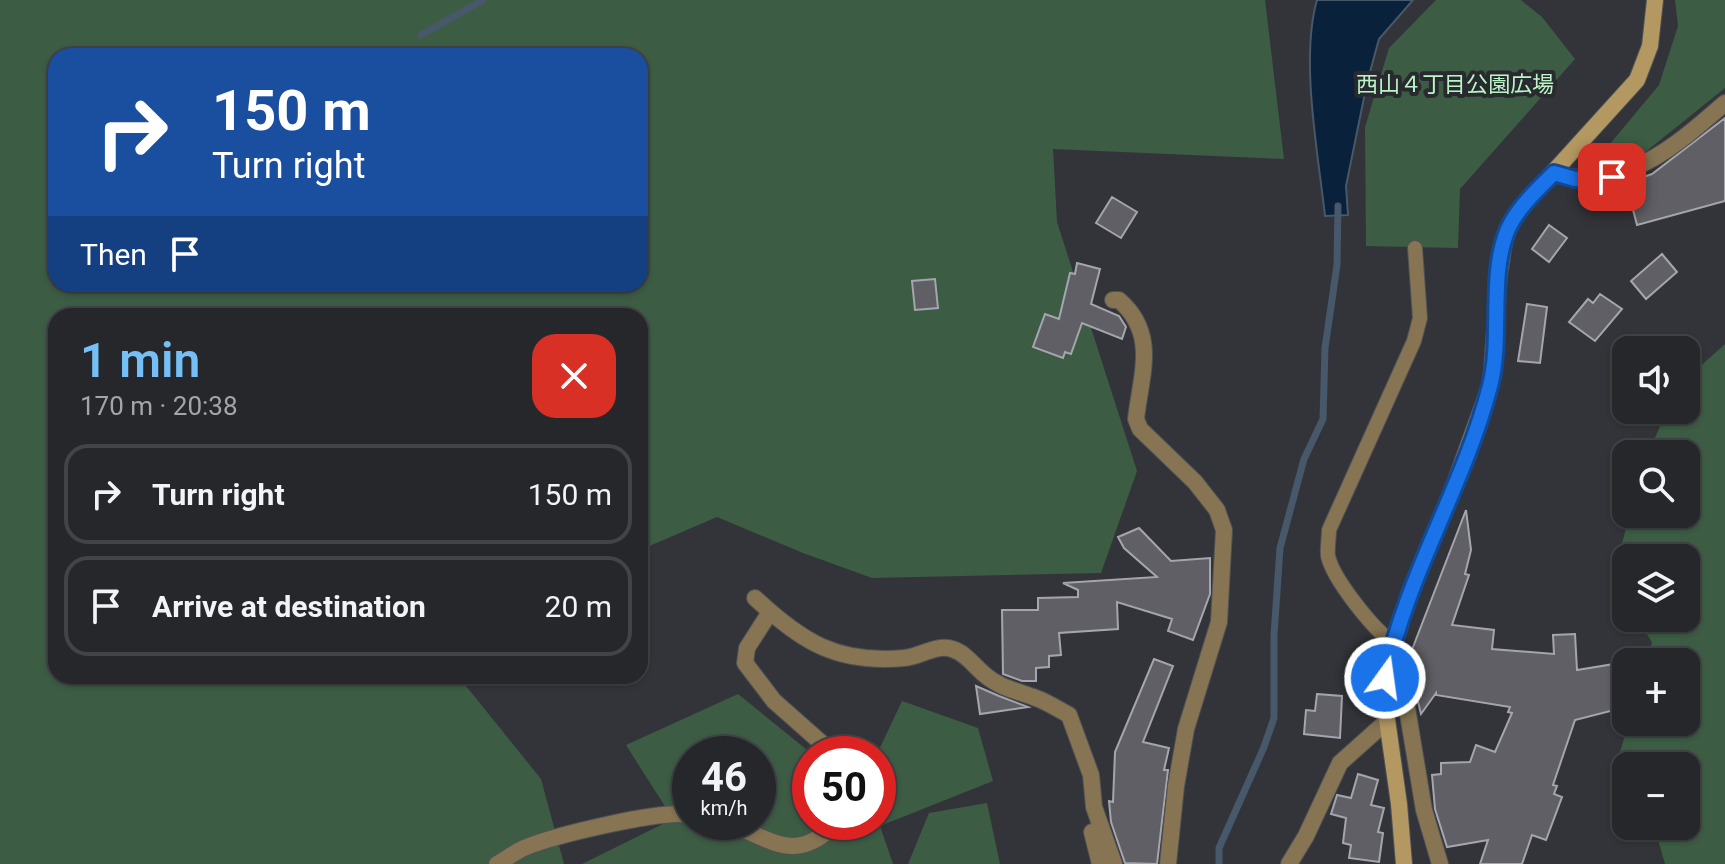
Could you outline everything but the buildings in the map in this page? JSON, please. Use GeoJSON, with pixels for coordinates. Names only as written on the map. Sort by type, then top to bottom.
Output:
{"type":"FeatureCollection","features":[{"type":"Feature","properties":{"kind":"main road"},"geometry":{"type":"LineString","coordinates":[[1404,864],[1384,698],[1385,678],[1409,594],[1480,420],[1491,383],[1505,237],[1514,218],[1637,80],[1650,46],[1655,0]]}},
{"type":"Feature","properties":{"kind":"street"},"geometry":{"type":"LineString","coordinates":[[1554,173],[1575,179],[1612,177],[1645,165],[1725,103]]}},
{"type":"Feature","properties":{"kind":"street"},"geometry":{"type":"LineString","coordinates":[[1113,300],[1119,300],[1131,311],[1146,347],[1136,419],[1140,429],[1195,482],[1217,510],[1224,530],[1219,622],[1186,729],[1168,864]]}},
{"type":"Feature","properties":{"kind":"street"},"geometry":{"type":"LineString","coordinates":[[755,598],[788,628],[814,644],[869,659],[907,658],[942,647],[954,649],[972,661],[985,676],[1007,689],[1038,699],[1069,715],[1091,775],[1094,807],[1092,831],[1100,864]]}},
{"type":"Feature","properties":{"kind":"street"},"geometry":{"type":"LineString","coordinates":[[770,612],[747,648],[745,663],[774,701],[814,736]]}},
{"type":"Feature","properties":{"kind":"street"},"geometry":{"type":"LineString","coordinates":[[1385,678],[1405,696],[1424,810],[1440,864]]}},
{"type":"Feature","properties":{"kind":"street"},"geometry":{"type":"LineString","coordinates":[[1289,864],[1306,836],[1340,763],[1387,721]]}},
{"type":"Feature","properties":{"kind":"street"},"geometry":{"type":"LineString","coordinates":[[1094,807],[1114,864]]}},
{"type":"Feature","properties":{"kind":"street"},"geometry":{"type":"LineString","coordinates":[[497,864],[523,848],[575,832],[672,814]]}},
{"type":"Feature","properties":{"kind":"street"},"geometry":{"type":"LineString","coordinates":[[762,840],[777,849],[804,854],[821,840]]}},
{"type":"Feature","properties":{"kind":"lane"},"geometry":{"type":"LineString","coordinates":[[1393,643],[1379,633],[1334,572],[1328,554],[1329,530],[1414,341],[1420,318],[1415,248]]}},
{"type":"Feature","properties":{"kind":"green space"},"geometry":{"type":"Polygon","coordinates":[[[0,0],[1265,0],[1284,159],[1053,149],[1057,222],[1137,471],[1101,573],[872,578],[717,517],[648,547],[648,308],[48,308],[48,684],[464,684],[541,779],[564,864],[0,864],[0,0]]]}},
{"type":"Feature","properties":{"kind":"green space","name":"西山４丁目公園広場"},"geometry":{"type":"Polygon","coordinates":[[[1436,0],[1521,0],[1542,17],[1575,59],[1460,189],[1458,248],[1366,246],[1365,127],[1389,48],[1436,0]]]}},
{"type":"Feature","properties":{"kind":"green space"},"geometry":{"type":"Polygon","coordinates":[[[1675,0],[1725,0],[1725,88],[1638,158],[1594,163],[1659,85],[1678,26],[1675,0]]]}},
{"type":"Feature","properties":{"kind":"green space"},"geometry":{"type":"Polygon","coordinates":[[[1725,344],[1725,864],[1665,864],[1658,840],[1700,840],[1700,752],[1620,752],[1625,736],[1700,736],[1700,648],[1650,648],[1652,642],[1645,632],[1700,632],[1700,544],[1622,544],[1626,528],[1700,528],[1700,440],[1654,440],[1661,424],[1700,424],[1700,366],[1725,344]]]}},
{"type":"Feature","properties":{"kind":"green space"},"geometry":{"type":"Polygon","coordinates":[[[738,694],[792,738],[792,840],[885,840],[893,864],[582,864],[672,819],[672,840],[776,840],[776,736],[672,736],[672,817],[626,745],[738,694]]]}},
{"type":"Feature","properties":{"kind":"green space"},"geometry":{"type":"Polygon","coordinates":[[[902,701],[978,728],[993,781],[896,820],[896,736],[885,736],[902,701]]]}},
{"type":"Feature","properties":{"kind":"green space"},"geometry":{"type":"Polygon","coordinates":[[[987,803],[1000,864],[908,864],[929,813],[987,803]]]}},
{"type":"Feature","properties":{"kind":"water"},"geometry":{"type":"Polygon","coordinates":[[[1317,0],[1413,0],[1379,39],[1346,186],[1348,215],[1325,216],[1310,78],[1312,24],[1317,0]]]}},
{"type":"Feature","properties":{"kind":"waterway"},"geometry":{"type":"LineString","coordinates":[[421,35],[483,0]]}},
{"type":"Feature","properties":{"kind":"waterway"},"geometry":{"type":"LineString","coordinates":[[1219,864],[1219,848],[1274,718],[1274,635],[1280,548],[1304,459],[1323,419],[1325,348],[1337,265],[1338,206]]}},
{"type":"Feature","properties":{"kind":"route"},"geometry":{"type":"LineString","coordinates":[[1385,678],[1390,651],[1409,594],[1459,475],[1491,383],[1499,276],[1508,229],[1528,200],[1554,173],[1575,179],[1612,177]]}}]}
